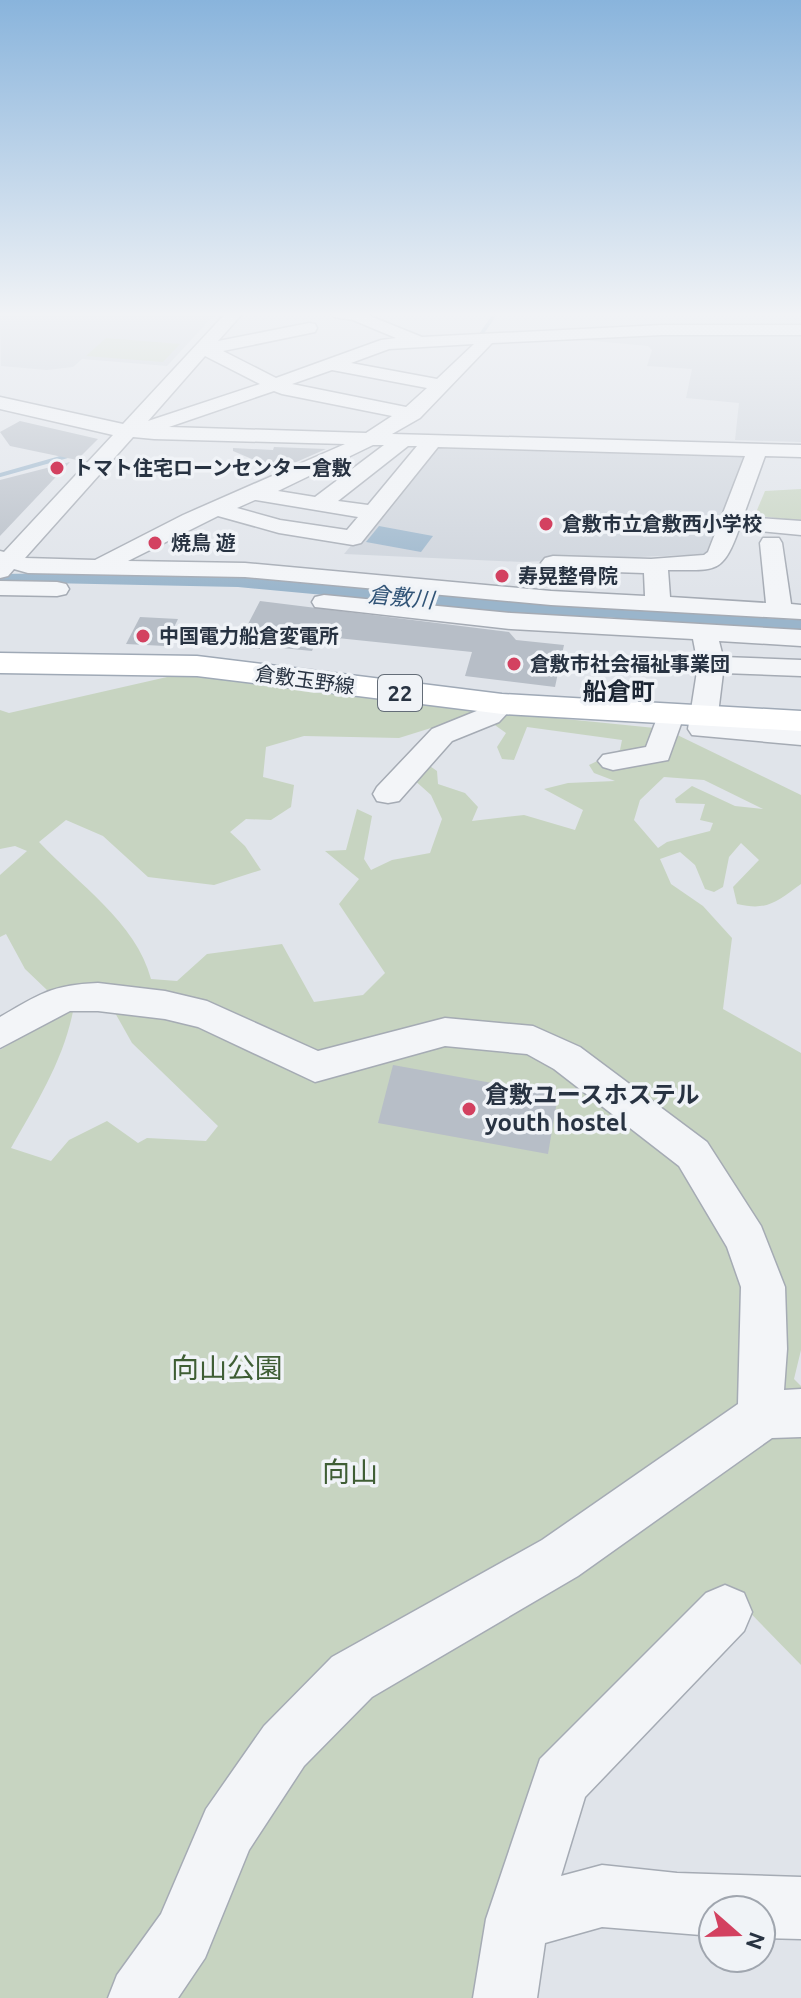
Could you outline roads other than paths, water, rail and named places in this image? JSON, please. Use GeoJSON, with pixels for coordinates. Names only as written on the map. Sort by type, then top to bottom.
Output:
{"type":"FeatureCollection","features":[{"type":"Feature","properties":{"kind":"main road","name":"倉敷玉野線"},"geometry":{"type":"LineString","coordinates":[[0,663],[197,666],[502,704],[703,723],[801,721]]}},
{"type":"Feature","properties":{"kind":"street"},"geometry":{"type":"LineString","coordinates":[[19,407],[127,431],[801,451]]}},
{"type":"Feature","properties":{"kind":"street"},"geometry":{"type":"LineString","coordinates":[[3,563],[149,407]]}},
{"type":"Feature","properties":{"kind":"street"},"geometry":{"type":"LineString","coordinates":[[127,431],[165,424],[220,407]]}},
{"type":"Feature","properties":{"kind":"street"},"geometry":{"type":"LineString","coordinates":[[380,407],[408,413]]}},
{"type":"Feature","properties":{"kind":"street"},"geometry":{"type":"LineString","coordinates":[[102,566],[147,539],[256,494],[370,439],[414,407]]}},
{"type":"Feature","properties":{"kind":"street"},"geometry":{"type":"LineString","coordinates":[[279,526],[403,440]]}},
{"type":"Feature","properties":{"kind":"street"},"geometry":{"type":"LineString","coordinates":[[321,577],[432,441]]}},
{"type":"Feature","properties":{"kind":"street"},"geometry":{"type":"LineString","coordinates":[[553,563],[656,566],[661,563],[709,562],[718,556],[757,451]]}},
{"type":"Feature","properties":{"kind":"street"},"geometry":{"type":"LineString","coordinates":[[256,494],[374,513]]}},
{"type":"Feature","properties":{"kind":"street"},"geometry":{"type":"LineString","coordinates":[[216,509],[279,526],[353,538]]}},
{"type":"Feature","properties":{"kind":"street"},"geometry":{"type":"LineString","coordinates":[[730,524],[801,528]]}},
{"type":"Feature","properties":{"kind":"street"},"geometry":{"type":"LineString","coordinates":[[771,543],[776,574],[773,577],[791,612]]}},
{"type":"Feature","properties":{"kind":"street"},"geometry":{"type":"LineString","coordinates":[[3,563],[245,570],[609,601],[791,612]]}},
{"type":"Feature","properties":{"kind":"street"},"geometry":{"type":"LineString","coordinates":[[609,601],[611,565]]}},
{"type":"Feature","properties":{"kind":"street"},"geometry":{"type":"LineString","coordinates":[[656,566],[658,604]]}},
{"type":"Feature","properties":{"kind":"street"},"geometry":{"type":"LineString","coordinates":[[0,588],[243,594]]}},
{"type":"Feature","properties":{"kind":"street"},"geometry":{"type":"LineString","coordinates":[[298,599],[511,621],[801,638]]}},
{"type":"Feature","properties":{"kind":"street"},"geometry":{"type":"LineString","coordinates":[[705,634],[711,665],[703,723],[801,736]]}},
{"type":"Feature","properties":{"kind":"street"},"geometry":{"type":"LineString","coordinates":[[711,665],[801,668]]}},
{"type":"Feature","properties":{"kind":"street"},"geometry":{"type":"LineString","coordinates":[[388,794],[442,735],[489,716],[502,704]]}},
{"type":"Feature","properties":{"kind":"street"},"geometry":{"type":"LineString","coordinates":[[613,761],[658,754],[661,719]]}},
{"type":"Feature","properties":{"kind":"street"},"geometry":{"type":"LineString","coordinates":[[0,1034],[64,998],[98,997],[165,1005],[207,1015],[315,1067],[445,1032],[533,1040],[567,1058],[693,1154],[746,1240],[763,1287],[764,1349],[760,1396],[783,1414],[560,1558],[352,1677],[284,1746],[227,1830],[183,1936],[140,1998]]}},
{"type":"Feature","properties":{"kind":"street"},"geometry":{"type":"LineString","coordinates":[[505,1998],[517,1919],[561,1780],[725,1612]]}},
{"type":"Feature","properties":{"kind":"street"},"geometry":{"type":"LineString","coordinates":[[517,1919],[602,1896],[677,1904],[801,1908]]}},
{"type":"Feature","properties":{"kind":"water"},"geometry":{"type":"Polygon","coordinates":[[[379,526],[433,536],[421,552],[366,542],[379,526]]]}},
{"type":"Feature","properties":{"kind":"water","name":"倉敷川"},"geometry":{"type":"Polygon","coordinates":[[[0,574],[244,577],[551,605],[801,620],[801,631],[602,617],[594,620],[238,587],[0,582],[0,574]]]}},
{"type":"Feature","properties":{"kind":"waterway"},"geometry":{"type":"LineString","coordinates":[[0,475],[71,455]]}},
{"type":"Feature","properties":{"kind":"place","name":"トマト住宅ローンセンター倉敷"},"geometry":{"type":"Point","coordinates":[57,468]}},
{"type":"Feature","properties":{"kind":"place","name":"倉敷市立倉敷西小学校"},"geometry":{"type":"Point","coordinates":[546,524]}},
{"type":"Feature","properties":{"kind":"place","name":"焼鳥 遊"},"geometry":{"type":"Point","coordinates":[155,543]}},
{"type":"Feature","properties":{"kind":"place","name":"寿晃整骨院"},"geometry":{"type":"Point","coordinates":[502,576]}},
{"type":"Feature","properties":{"kind":"place","name":"中国電力船倉変電所"},"geometry":{"type":"Point","coordinates":[143,636]}},
{"type":"Feature","properties":{"kind":"place","name":"倉敷市社会福祉事業団"},"geometry":{"type":"Point","coordinates":[514,664]}},
{"type":"Feature","properties":{"kind":"place","name":"倉敷ユースホステル youth hostel"},"geometry":{"type":"Point","coordinates":[469,1109]}},
{"type":"Feature","properties":{"kind":"district","name":"船倉町"},"geometry":{"type":"Point","coordinates":[619,692]}},
{"type":"Feature","properties":{"kind":"park label","name":"向山公園"},"geometry":{"type":"Point","coordinates":[227,1368]}},
{"type":"Feature","properties":{"kind":"park label","name":"向山"},"geometry":{"type":"Point","coordinates":[350,1472]}}]}
